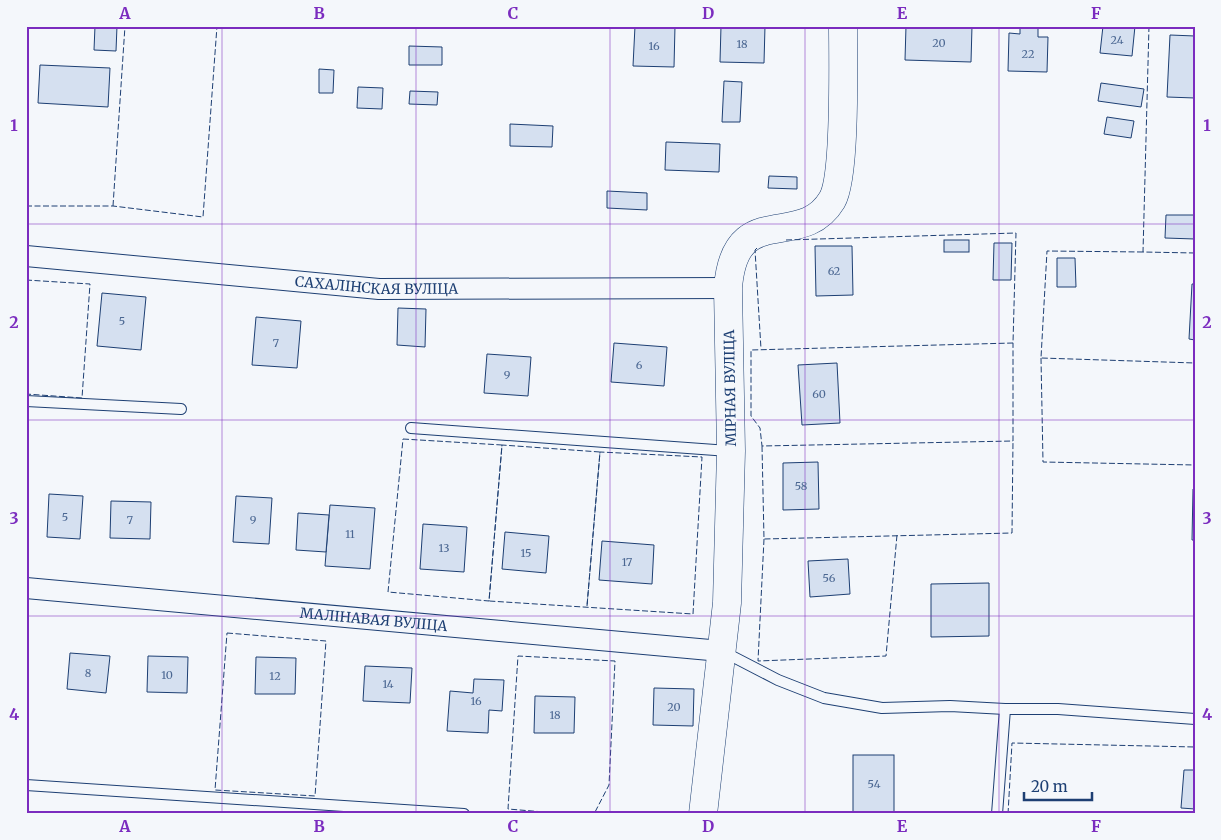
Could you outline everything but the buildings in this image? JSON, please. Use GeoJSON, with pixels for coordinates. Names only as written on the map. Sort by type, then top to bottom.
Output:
{"type":"FeatureCollection","features":[{"type":"Feature","properties":{"kind":"street","name":"МІРНАЯ ВУЛІЦА"},"geometry":{"type":"LineString","coordinates":[[703,814],[727,603],[731,451],[728,288],[730,267],[737,249],[754,234],[801,224],[823,215],[834,198],[840,167],[843,26]]}},
{"type":"Feature","properties":{"kind":"street","name":"САХАЛІНСКАЯ ВУЛІЦА"},"geometry":{"type":"LineString","coordinates":[[26,256],[379,289],[728,288]]}},
{"type":"Feature","properties":{"kind":"street","name":"МАЛІНАВАЯ ВУЛІЦА"},"geometry":{"type":"LineString","coordinates":[[26,588],[721,651]]}},
{"type":"Feature","properties":{"kind":"lane"},"geometry":{"type":"LineString","coordinates":[[26,401],[182,409]]}},
{"type":"Feature","properties":{"kind":"lane"},"geometry":{"type":"LineString","coordinates":[[411,428],[731,451]]}},
{"type":"Feature","properties":{"kind":"lane"},"geometry":{"type":"LineString","coordinates":[[721,651],[778,680],[824,698],[882,708],[950,706],[1058,709],[1195,719]]}},
{"type":"Feature","properties":{"kind":"lane"},"geometry":{"type":"LineString","coordinates":[[997,814],[1005,709]]}},
{"type":"Feature","properties":{"kind":"lane"},"geometry":{"type":"LineString","coordinates":[[26,786],[464,814]]}},
{"type":"Feature","properties":{"kind":"fence"},"geometry":{"type":"LineString","coordinates":[[113,206],[125,26]]}},
{"type":"Feature","properties":{"kind":"fence"},"geometry":{"type":"LineString","coordinates":[[26,206],[113,206],[203,217],[217,26]]}},
{"type":"Feature","properties":{"kind":"fence"},"geometry":{"type":"LineString","coordinates":[[1149,26],[1143,252],[1195,253]]}},
{"type":"Feature","properties":{"kind":"fence"},"geometry":{"type":"LineString","coordinates":[[786,240],[1016,233],[1013,343],[751,350],[751,416],[760,428],[762,446],[1013,441],[1013,343]]}},
{"type":"Feature","properties":{"kind":"fence"},"geometry":{"type":"LineString","coordinates":[[757,248],[755,250],[761,349]]}},
{"type":"Feature","properties":{"kind":"fence"},"geometry":{"type":"LineString","coordinates":[[1143,252],[1047,251],[1041,358],[1195,363]]}},
{"type":"Feature","properties":{"kind":"fence"},"geometry":{"type":"LineString","coordinates":[[26,280],[90,284],[82,398],[26,394]]}},
{"type":"Feature","properties":{"kind":"fence"},"geometry":{"type":"LineString","coordinates":[[1041,358],[1043,462],[1195,465]]}},
{"type":"Feature","properties":{"kind":"fence"},"geometry":{"type":"LineString","coordinates":[[403,439],[502,445],[489,601],[388,592],[403,439]]}},
{"type":"Feature","properties":{"kind":"fence"},"geometry":{"type":"LineString","coordinates":[[762,446],[764,539],[1012,533],[1013,441]]}},
{"type":"Feature","properties":{"kind":"fence"},"geometry":{"type":"LineString","coordinates":[[587,606],[600,452],[502,445],[489,601],[693,614],[702,457],[600,452],[587,606]]}},
{"type":"Feature","properties":{"kind":"fence"},"geometry":{"type":"LineString","coordinates":[[764,539],[758,661],[886,656],[897,535]]}},
{"type":"Feature","properties":{"kind":"fence"},"geometry":{"type":"LineString","coordinates":[[227,633],[326,641],[315,796],[215,790],[227,633]]}},
{"type":"Feature","properties":{"kind":"fence"},"geometry":{"type":"LineString","coordinates":[[568,814],[508,809],[518,656],[615,661],[609,785],[594,814]]}},
{"type":"Feature","properties":{"kind":"fence"},"geometry":{"type":"LineString","coordinates":[[1008,814],[1012,743],[1195,747]]}}]}
